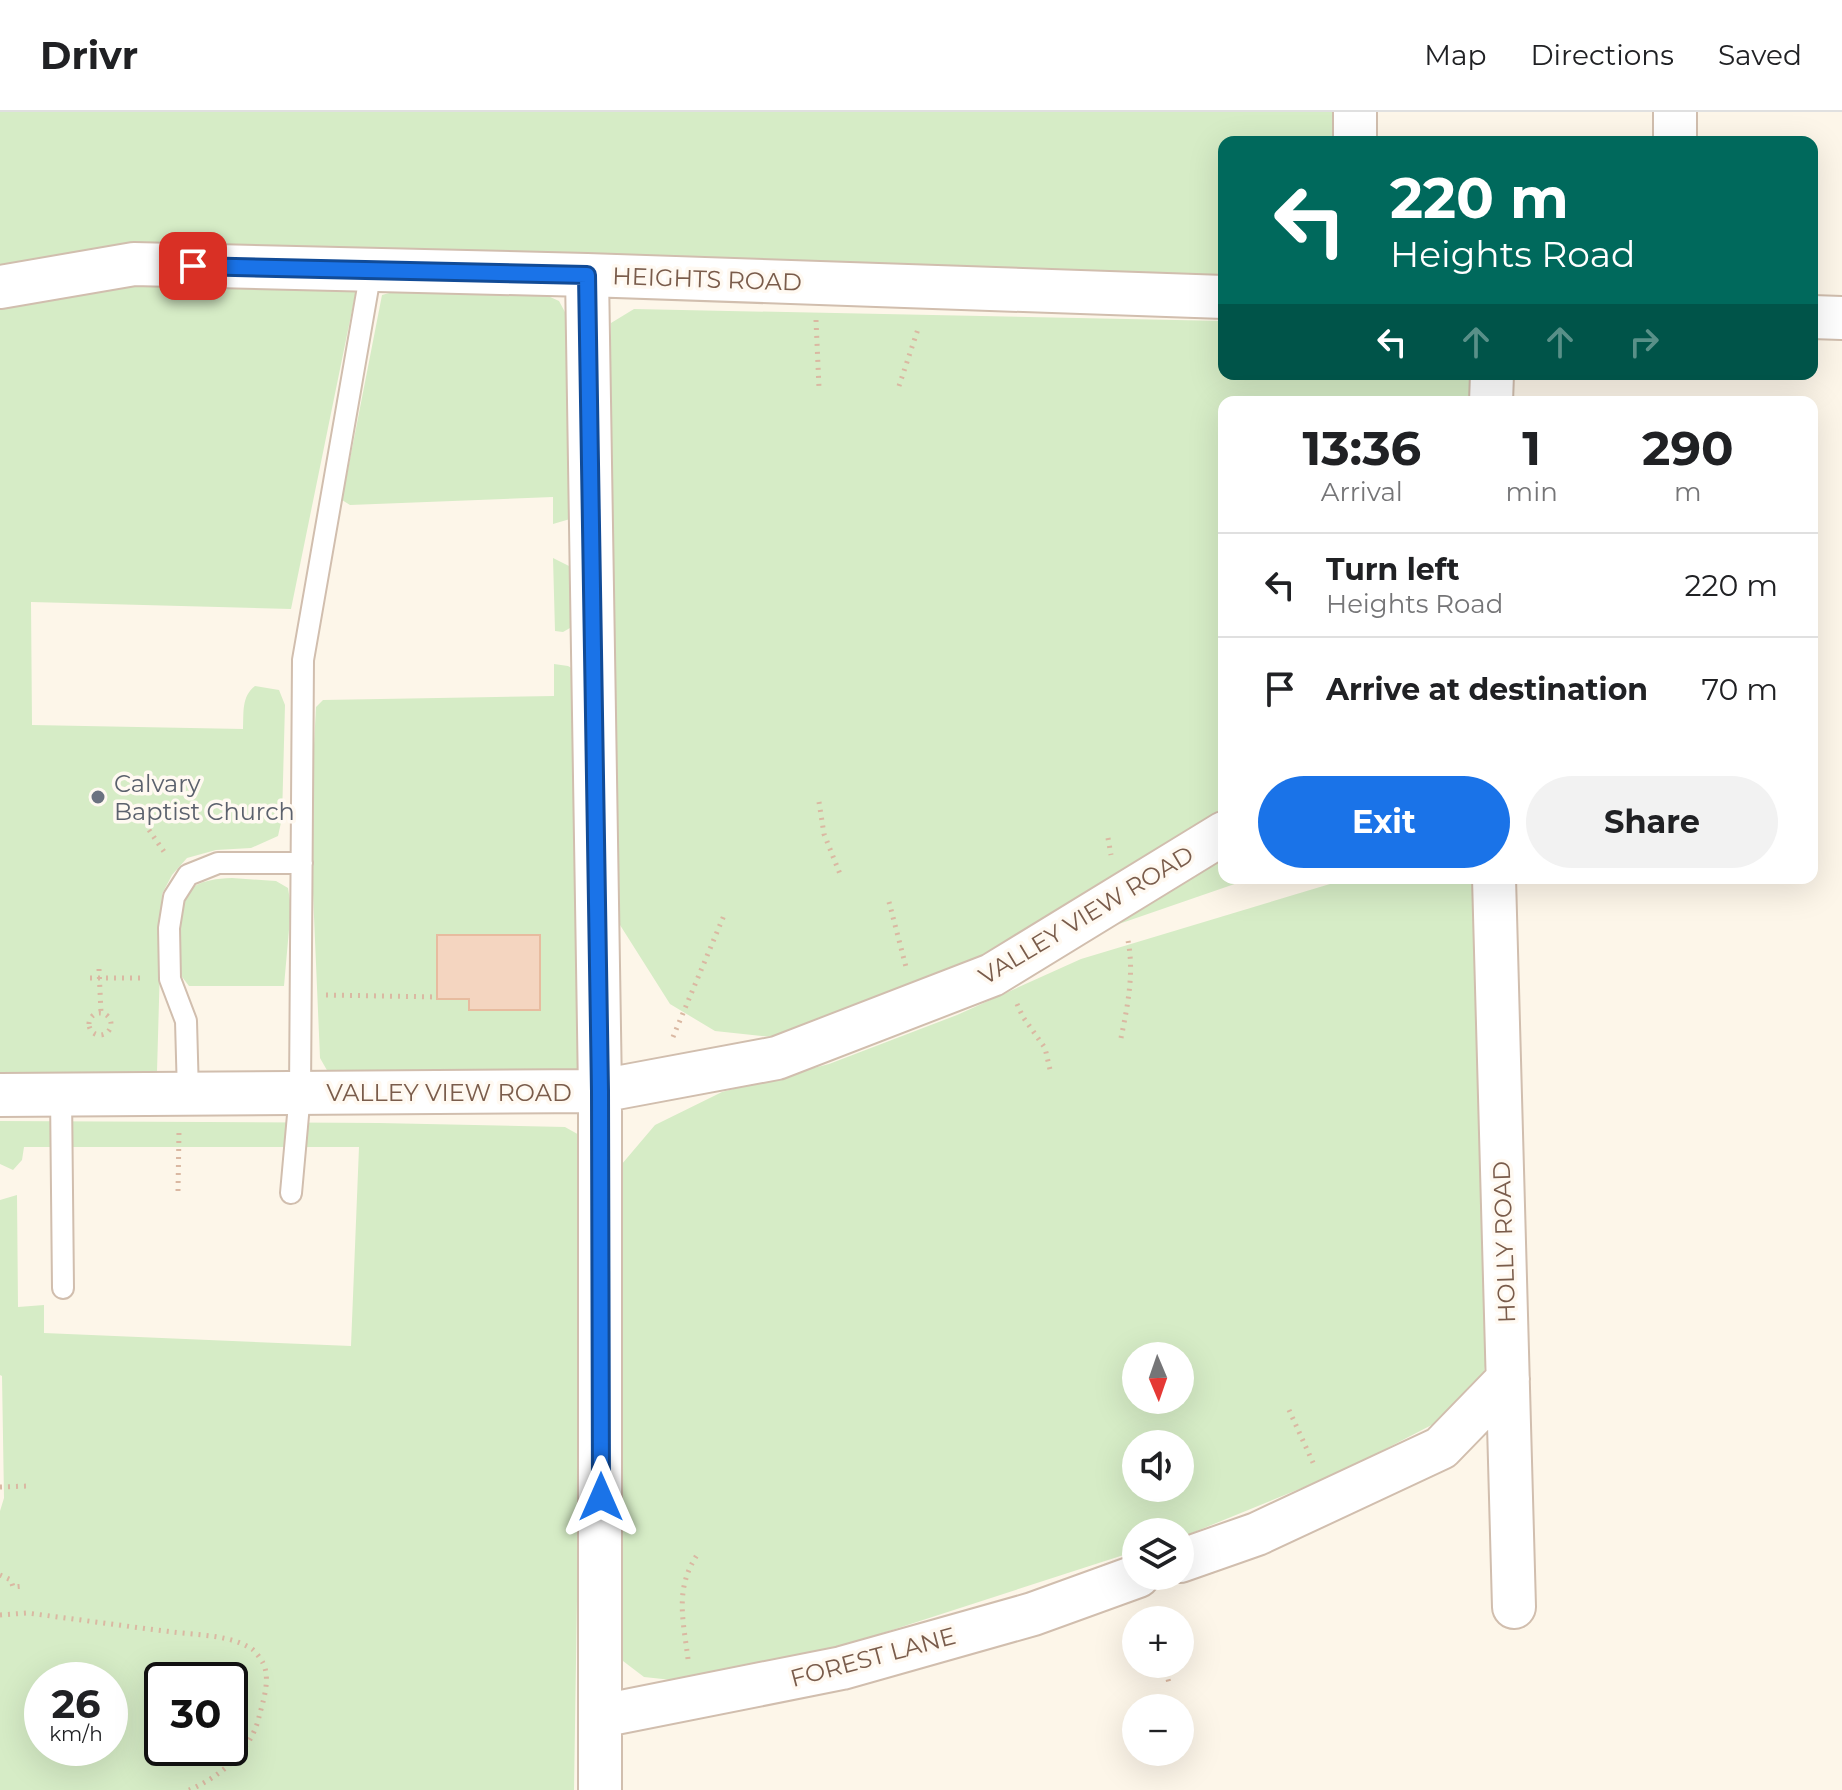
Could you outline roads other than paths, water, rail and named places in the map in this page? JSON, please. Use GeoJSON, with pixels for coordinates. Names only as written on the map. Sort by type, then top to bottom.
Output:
{"type":"FeatureCollection","features":[{"type":"Feature","properties":{"kind":"street"},"geometry":{"type":"LineString","coordinates":[[1355,112],[1355,136]]}},
{"type":"Feature","properties":{"kind":"street"},"geometry":{"type":"LineString","coordinates":[[1675,112],[1675,136]]}},
{"type":"Feature","properties":{"kind":"street","name":"HEIGHTS ROAD"},"geometry":{"type":"LineString","coordinates":[[0,287],[134,264],[587,275],[1218,297]]}},
{"type":"Feature","properties":{"kind":"street"},"geometry":{"type":"LineString","coordinates":[[587,275],[600,1091],[600,1790]]}},
{"type":"Feature","properties":{"kind":"street"},"geometry":{"type":"LineString","coordinates":[[1818,317],[1842,318]]}},
{"type":"Feature","properties":{"kind":"street","name":"VALLEY VIEW ROAD"},"geometry":{"type":"LineString","coordinates":[[0,1095],[600,1091],[777,1058],[1002,969],[1218,837]]}},
{"type":"Feature","properties":{"kind":"street","name":"HOLLY ROAD"},"geometry":{"type":"LineString","coordinates":[[1494,884],[1514,1607]]}},
{"type":"Feature","properties":{"kind":"street"},"geometry":{"type":"LineString","coordinates":[[1194,1556],[1257,1534],[1441,1448],[1508,1379]]}},
{"type":"Feature","properties":{"kind":"street","name":"FOREST LANE"},"geometry":{"type":"LineString","coordinates":[[601,1716],[842,1668],[1033,1614],[1122,1582]]}},
{"type":"Feature","properties":{"kind":"lane"},"geometry":{"type":"LineString","coordinates":[[291,1193],[300,1093],[303,660],[371,270]]}},
{"type":"Feature","properties":{"kind":"lane"},"geometry":{"type":"LineString","coordinates":[[184,1094],[186,1021],[170,979],[169,928],[174,897],[188,875],[218,863],[302,863]]}},
{"type":"Feature","properties":{"kind":"lane"},"geometry":{"type":"LineString","coordinates":[[61,1094],[63,1288]]}},
{"type":"Feature","properties":{"kind":"place","name":"Calvary Baptist Church"},"geometry":{"type":"Point","coordinates":[98,797]}}]}
